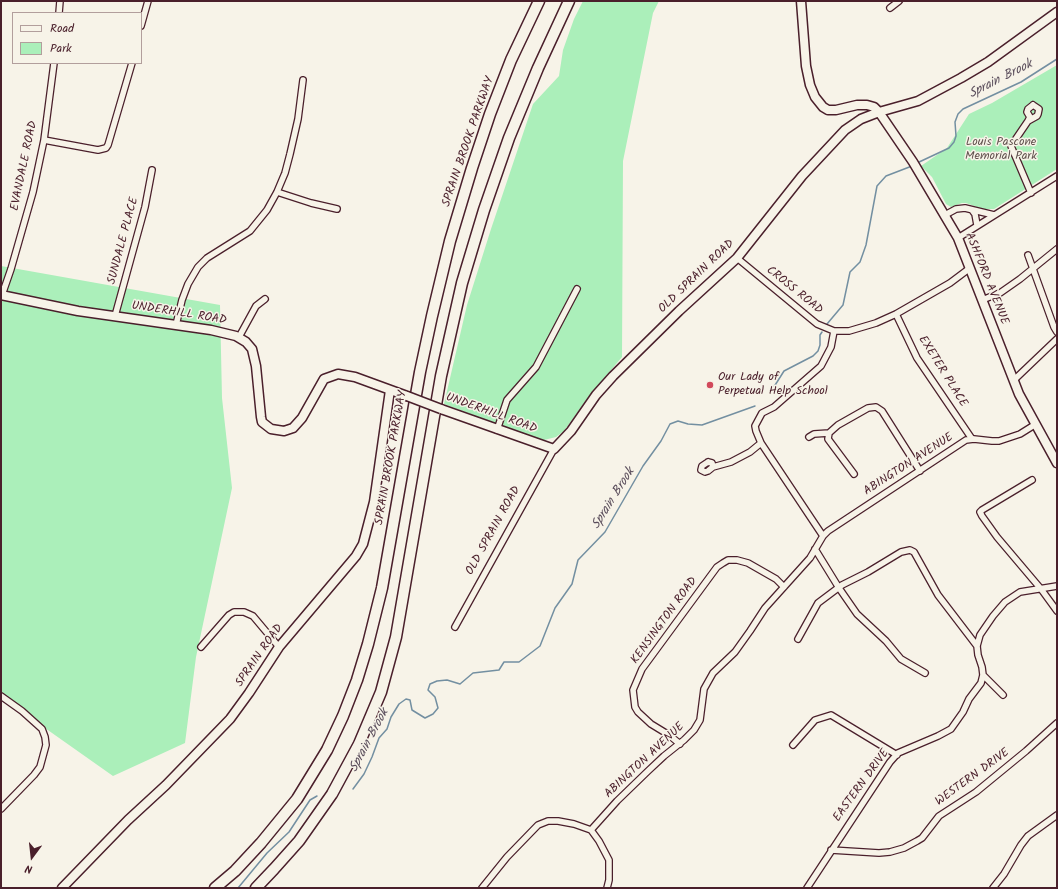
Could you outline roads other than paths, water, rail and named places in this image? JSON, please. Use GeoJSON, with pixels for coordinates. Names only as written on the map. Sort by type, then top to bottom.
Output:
{"type":"FeatureCollection","features":[{"type":"Feature","properties":{"kind":"highway","name":"SPRAIN BROOK PARKWAY"},"geometry":{"type":"LineString","coordinates":[[216,888],[261,844],[297,799],[327,750],[350,699],[368,644],[382,588],[421,365],[449,248],[470,174],[488,120],[511,60],[539,1]]}},
{"type":"Feature","properties":{"kind":"highway"},"geometry":{"type":"LineString","coordinates":[[256,888],[299,841],[332,794],[359,744],[381,692],[399,619],[441,376],[462,283],[482,216],[511,132],[538,68],[569,1]]}},
{"type":"Feature","properties":{"kind":"street"},"geometry":{"type":"LineString","coordinates":[[59,12],[60,1]]}},
{"type":"Feature","properties":{"kind":"street"},"geometry":{"type":"LineString","coordinates":[[142,22],[148,1]]}},
{"type":"Feature","properties":{"kind":"street"},"geometry":{"type":"LineString","coordinates":[[801,1],[806,66],[810,85],[818,102],[828,110],[836,110],[857,105],[867,105],[874,107],[879,112]]}},
{"type":"Feature","properties":{"kind":"street"},"geometry":{"type":"LineString","coordinates":[[890,8],[899,1]]}},
{"type":"Feature","properties":{"kind":"street","name":"OLD SPRAIN ROAD"},"geometry":{"type":"LineString","coordinates":[[455,627],[554,449],[571,431],[596,395],[668,321],[737,258],[802,176],[845,130],[861,119],[879,112],[918,101],[961,78],[988,62],[1055,13]]}},
{"type":"Feature","properties":{"kind":"street","name":"EVANDALE ROAD"},"geometry":{"type":"LineString","coordinates":[[1,295],[11,269],[31,198],[44,140],[54,64]]}},
{"type":"Feature","properties":{"kind":"street"},"geometry":{"type":"LineString","coordinates":[[44,140],[98,150],[106,148],[132,64]]}},
{"type":"Feature","properties":{"kind":"street"},"geometry":{"type":"LineString","coordinates":[[176,325],[182,300],[188,284],[198,267],[207,258],[250,231],[267,210],[285,173],[298,119],[304,80]]}},
{"type":"Feature","properties":{"kind":"street","name":"ASHFORD AVENUE"},"geometry":{"type":"LineString","coordinates":[[879,112],[915,165],[958,238],[1019,394],[1057,463]]}},
{"type":"Feature","properties":{"kind":"street"},"geometry":{"type":"LineString","coordinates":[[1028,121],[1011,146],[1032,192]]}},
{"type":"Feature","properties":{"kind":"street","name":"SUNDALE PLACE"},"geometry":{"type":"LineString","coordinates":[[115,316],[145,207],[152,170]]}},
{"type":"Feature","properties":{"kind":"street"},"geometry":{"type":"LineString","coordinates":[[958,238],[1057,176]]}},
{"type":"Feature","properties":{"kind":"street"},"geometry":{"type":"LineString","coordinates":[[276,192],[337,209]]}},
{"type":"Feature","properties":{"kind":"street"},"geometry":{"type":"LineString","coordinates":[[945,215],[960,208],[965,208],[994,215]]}},
{"type":"Feature","properties":{"kind":"street"},"geometry":{"type":"LineString","coordinates":[[972,210],[975,214],[977,225]]}},
{"type":"Feature","properties":{"kind":"street"},"geometry":{"type":"LineString","coordinates":[[982,300],[1000,293],[1057,249]]}},
{"type":"Feature","properties":{"kind":"street"},"geometry":{"type":"LineString","coordinates":[[1028,255],[1057,332]]}},
{"type":"Feature","properties":{"kind":"street","name":"CROSS ROAD"},"geometry":{"type":"LineString","coordinates":[[737,258],[817,324],[834,331],[849,331],[876,323],[896,314],[950,283],[970,268]]}},
{"type":"Feature","properties":{"kind":"street"},"geometry":{"type":"LineString","coordinates":[[497,430],[507,400],[536,367],[577,289]]}},
{"type":"Feature","properties":{"kind":"street","name":"UNDERHILL ROAD"},"geometry":{"type":"LineString","coordinates":[[1,295],[78,311],[225,332],[239,337],[252,348],[256,366],[260,417],[262,422],[271,429],[284,431],[294,428],[302,418],[324,379],[338,374],[355,377],[497,430],[554,449]]}},
{"type":"Feature","properties":{"kind":"street"},"geometry":{"type":"LineString","coordinates":[[239,337],[256,306],[265,299]]}},
{"type":"Feature","properties":{"kind":"street","name":"EXETER PLACE"},"geometry":{"type":"LineString","coordinates":[[896,314],[917,358],[972,439]]}},
{"type":"Feature","properties":{"kind":"street"},"geometry":{"type":"LineString","coordinates":[[823,536],[761,443],[755,426],[762,413],[774,407],[821,366],[831,347],[834,331]]}},
{"type":"Feature","properties":{"kind":"street"},"geometry":{"type":"LineString","coordinates":[[1014,380],[1057,339]]}},
{"type":"Feature","properties":{"kind":"street","name":"SPRAIN ROAD"},"geometry":{"type":"LineString","coordinates":[[62,888],[230,719],[249,693],[278,646],[356,556],[363,544],[374,502],[390,390]]}},
{"type":"Feature","properties":{"kind":"street"},"geometry":{"type":"LineString","coordinates":[[809,437],[814,434],[829,433],[838,425],[868,408],[876,407],[882,411],[920,471]]}},
{"type":"Feature","properties":{"kind":"street","name":"ABINGTON AVENUE"},"geometry":{"type":"LineString","coordinates":[[590,830],[643,776],[694,730],[700,720],[704,689],[712,673],[735,652],[765,608],[810,558],[823,536],[828,531],[966,440],[999,441],[1020,434],[1036,424]]}},
{"type":"Feature","properties":{"kind":"street"},"geometry":{"type":"LineString","coordinates":[[829,433],[828,439],[854,474]]}},
{"type":"Feature","properties":{"kind":"street"},"geometry":{"type":"LineString","coordinates":[[713,468],[737,459],[750,452],[761,443]]}},
{"type":"Feature","properties":{"kind":"street"},"geometry":{"type":"LineString","coordinates":[[1032,480],[980,512],[1057,611]]}},
{"type":"Feature","properties":{"kind":"street"},"geometry":{"type":"LineString","coordinates":[[815,549],[838,588],[857,614],[886,641],[901,659],[925,673]]}},
{"type":"Feature","properties":{"kind":"street"},"geometry":{"type":"LineString","coordinates":[[798,639],[818,603],[838,588],[906,550],[910,550],[914,552],[938,595],[977,646]]}},
{"type":"Feature","properties":{"kind":"street","name":"KENSINGTON ROAD"},"geometry":{"type":"LineString","coordinates":[[680,744],[669,734],[651,724],[638,712],[633,690],[642,669],[717,567],[728,560],[737,560],[748,563],[776,580],[784,587]]}},
{"type":"Feature","properties":{"kind":"street"},"geometry":{"type":"LineString","coordinates":[[1003,695],[983,675],[977,646],[980,635],[1005,602],[1020,592],[1057,586]]}},
{"type":"Feature","properties":{"kind":"street"},"geometry":{"type":"LineString","coordinates":[[201,648],[229,615],[234,612],[244,612],[253,616],[278,646]]}},
{"type":"Feature","properties":{"kind":"street","name":"EASTERN DRIVE"},"geometry":{"type":"LineString","coordinates":[[807,888],[890,762],[897,754],[951,729],[981,683],[983,675]]}},
{"type":"Feature","properties":{"kind":"street"},"geometry":{"type":"LineString","coordinates":[[1,696],[22,711],[42,730],[46,745],[40,767],[34,776],[1,809]]}},
{"type":"Feature","properties":{"kind":"street"},"geometry":{"type":"LineString","coordinates":[[793,745],[815,720],[831,715],[897,754]]}},
{"type":"Feature","properties":{"kind":"street","name":"WESTERN DRIVE"},"geometry":{"type":"LineString","coordinates":[[831,850],[879,853],[890,852],[917,842],[942,814],[976,792],[1026,751],[1057,723]]}},
{"type":"Feature","properties":{"kind":"street"},"geometry":{"type":"LineString","coordinates":[[993,888],[1004,874],[1021,844],[1028,836],[1057,815]]}},
{"type":"Feature","properties":{"kind":"street"},"geometry":{"type":"LineString","coordinates":[[482,888],[507,857],[538,825],[548,821],[574,824],[590,830],[599,841],[609,860],[609,880],[607,888]]}},
{"type":"Feature","properties":{"kind":"waterway","name":"Sprain Brook"},"geometry":{"type":"LineString","coordinates":[[917,163],[949,148],[954,142],[956,136],[955,122],[958,114],[963,109],[1021,82],[1057,59]]}},
{"type":"Feature","properties":{"kind":"waterway","name":"Sprain Brook"},"geometry":{"type":"LineString","coordinates":[[827,324],[843,305],[850,272],[860,262],[866,245],[877,186],[886,176],[912,166]]}},
{"type":"Feature","properties":{"kind":"waterway","name":"Sprain Brook"},"geometry":{"type":"LineString","coordinates":[[772,390],[784,371],[813,356],[818,351],[820,345],[820,335],[822,332]]}},
{"type":"Feature","properties":{"kind":"waterway","name":"Sprain Brook"},"geometry":{"type":"LineString","coordinates":[[353,789],[364,774],[379,738],[387,729],[391,717],[399,704],[406,699],[410,700],[412,710],[425,718],[433,714],[438,708],[435,697],[428,690],[430,684],[437,681],[447,680],[460,684],[473,673],[499,670],[504,662],[519,662],[540,646],[555,608],[572,584],[578,560],[605,532],[643,466],[661,441],[670,424],[678,421],[688,424],[702,425],[755,406]]}},
{"type":"Feature","properties":{"kind":"waterway","name":"Sprain Brook"},"geometry":{"type":"LineString","coordinates":[[238,888],[267,853],[289,832],[310,800],[317,796]]}},
{"type":"Feature","properties":{"kind":"place","name":"Our Lady of Perpetual Help School"},"geometry":{"type":"Point","coordinates":[710,385]}},
{"type":"Feature","properties":{"kind":"park label","name":"Louis Pascone Memorial Park"},"geometry":{"type":"Point","coordinates":[1001,150]}}]}
